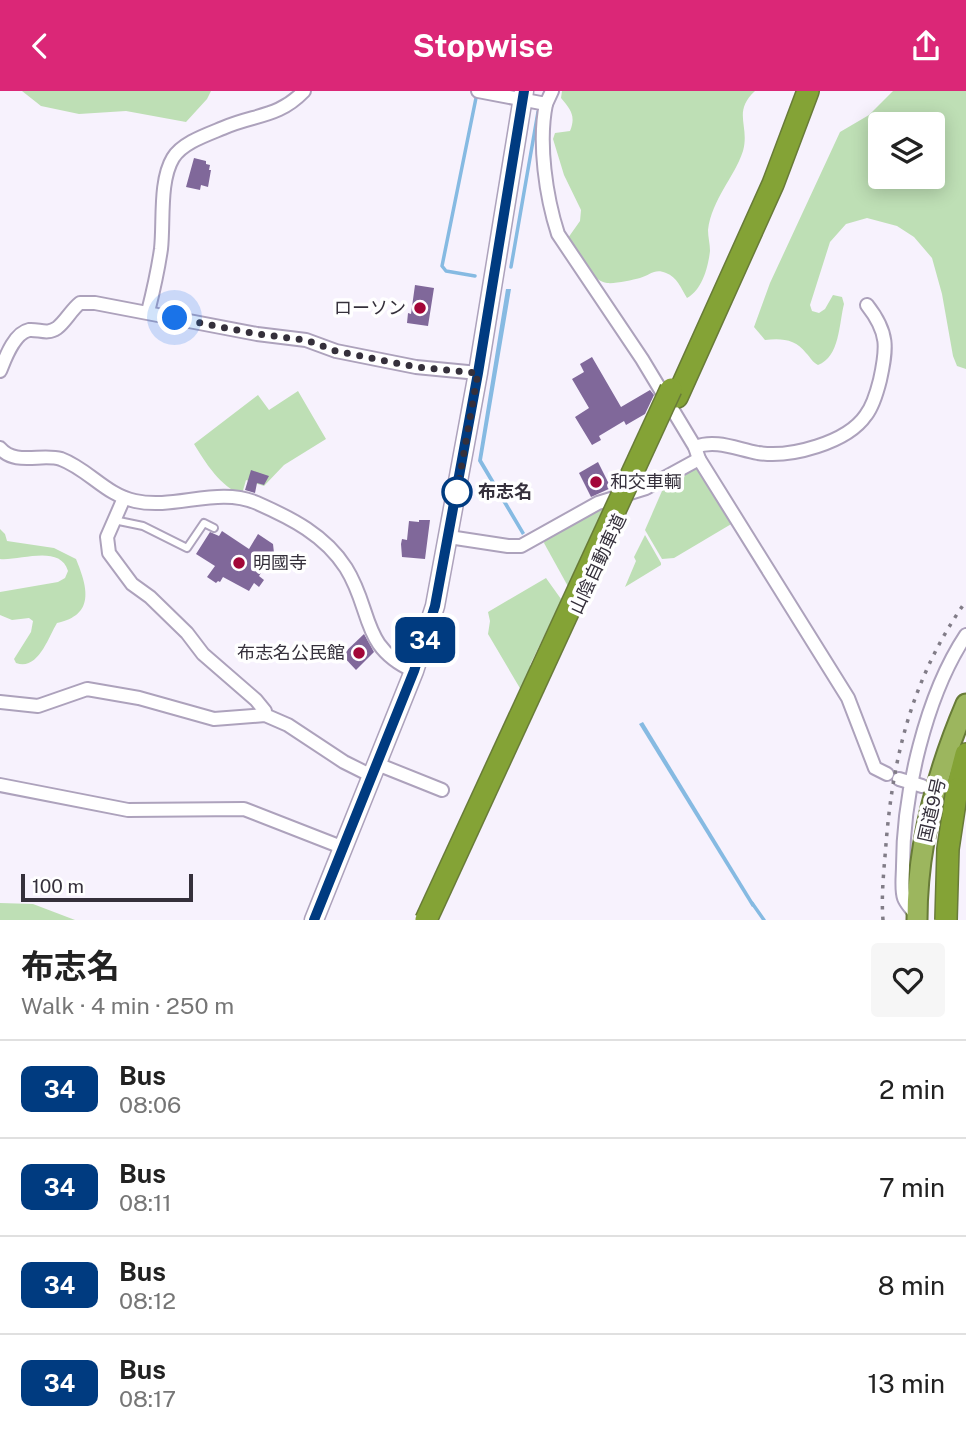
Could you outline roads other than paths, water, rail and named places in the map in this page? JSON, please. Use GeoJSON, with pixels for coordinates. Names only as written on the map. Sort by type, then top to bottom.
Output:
{"type":"FeatureCollection","features":[{"type":"Feature","properties":{"kind":"highway","name":"山陰自動車道"},"geometry":{"type":"LineString","coordinates":[[434,920],[674,393],[796,91]]}},
{"type":"Feature","properties":{"kind":"highway","name":"山陰自動車道"},"geometry":{"type":"LineString","coordinates":[[426,920],[674,393],[725,296],[773,184],[808,91]]}},
{"type":"Feature","properties":{"kind":"highway","name":"国道9号"},"geometry":{"type":"LineString","coordinates":[[916,918],[922,856],[931,807],[942,767],[966,704]]}},
{"type":"Feature","properties":{"kind":"highway"},"geometry":{"type":"LineString","coordinates":[[956,920],[957,852],[966,754]]}},
{"type":"Feature","properties":{"kind":"highway"},"geometry":{"type":"LineString","coordinates":[[946,920],[948,849],[962,794]]}},
{"type":"Feature","properties":{"kind":"main road"},"geometry":{"type":"LineString","coordinates":[[314,920],[414,671],[435,606],[478,373],[523,95]]}},
{"type":"Feature","properties":{"kind":"street"},"geometry":{"type":"LineString","coordinates":[[148,312],[161,250],[166,176],[172,159],[191,142],[212,132],[243,119],[280,111],[293,103],[304,91]]}},
{"type":"Feature","properties":{"kind":"street"},"geometry":{"type":"LineString","coordinates":[[480,91],[523,95],[546,104]]}},
{"type":"Feature","properties":{"kind":"street"},"geometry":{"type":"LineString","coordinates":[[552,91],[546,104],[542,138],[553,220],[558,234],[642,359],[848,698],[875,768],[905,781]]}},
{"type":"Feature","properties":{"kind":"street"},"geometry":{"type":"LineString","coordinates":[[0,371],[20,335],[28,330],[46,332],[55,329],[79,303],[95,303],[257,334],[306,340],[336,351],[416,367],[478,373]]}},
{"type":"Feature","properties":{"kind":"street"},"geometry":{"type":"LineString","coordinates":[[449,537],[521,546],[598,503],[646,488],[711,443],[759,453],[799,452],[840,435],[865,418],[874,400],[886,342],[876,317],[867,305]]}},
{"type":"Feature","properties":{"kind":"street"},"geometry":{"type":"LineString","coordinates":[[0,448],[14,457],[59,458],[113,493],[136,502],[238,497],[258,503],[305,527],[332,550],[346,568],[381,649],[393,660],[414,671]]}},
{"type":"Feature","properties":{"kind":"street"},"geometry":{"type":"LineString","coordinates":[[124,498],[107,537],[108,549],[132,584],[150,597],[187,633],[203,654],[256,700],[265,715]]}},
{"type":"Feature","properties":{"kind":"street"},"geometry":{"type":"LineString","coordinates":[[916,918],[903,898],[905,781],[932,706],[966,635]]}},
{"type":"Feature","properties":{"kind":"street"},"geometry":{"type":"LineString","coordinates":[[0,702],[38,706],[88,689],[139,698],[215,719],[265,715],[288,725],[344,762],[442,790]]}},
{"type":"Feature","properties":{"kind":"street"},"geometry":{"type":"LineString","coordinates":[[0,785],[128,810],[244,809],[344,848]]}},
{"type":"Feature","properties":{"kind":"lane"},"geometry":{"type":"LineString","coordinates":[[114,519],[143,526],[187,548],[204,523],[214,528]]}},
{"type":"Feature","properties":{"kind":"water"},"geometry":{"type":"Polygon","coordinates":[[[506,289],[511,289],[482,460],[525,533],[522,535],[478,461],[506,289]]]}},
{"type":"Feature","properties":{"kind":"water"},"geometry":{"type":"Polygon","coordinates":[[[643,722],[755,905],[752,907],[639,724],[643,722]]]}},
{"type":"Feature","properties":{"kind":"waterway"},"geometry":{"type":"LineString","coordinates":[[475,276],[446,271],[442,266],[477,93]]}},
{"type":"Feature","properties":{"kind":"waterway"},"geometry":{"type":"LineString","coordinates":[[511,267],[538,112]]}},
{"type":"Feature","properties":{"kind":"waterway"},"geometry":{"type":"LineString","coordinates":[[752,903],[764,920]]}},
{"type":"Feature","properties":{"kind":"railway"},"geometry":{"type":"LineString","coordinates":[[883,920],[889,811],[900,748],[919,687],[932,658],[966,601]]}},
{"type":"Feature","properties":{"kind":"place","name":"ローソン"},"geometry":{"type":"Point","coordinates":[420,308]}},
{"type":"Feature","properties":{"kind":"place","name":"和交車輌"},"geometry":{"type":"Point","coordinates":[596,482]}},
{"type":"Feature","properties":{"kind":"place","name":"布志名"},"geometry":{"type":"Point","coordinates":[457,492]}},
{"type":"Feature","properties":{"kind":"place","name":"明國寺"},"geometry":{"type":"Point","coordinates":[239,563]}},
{"type":"Feature","properties":{"kind":"place","name":"布志名公民館"},"geometry":{"type":"Point","coordinates":[359,653]}}]}
